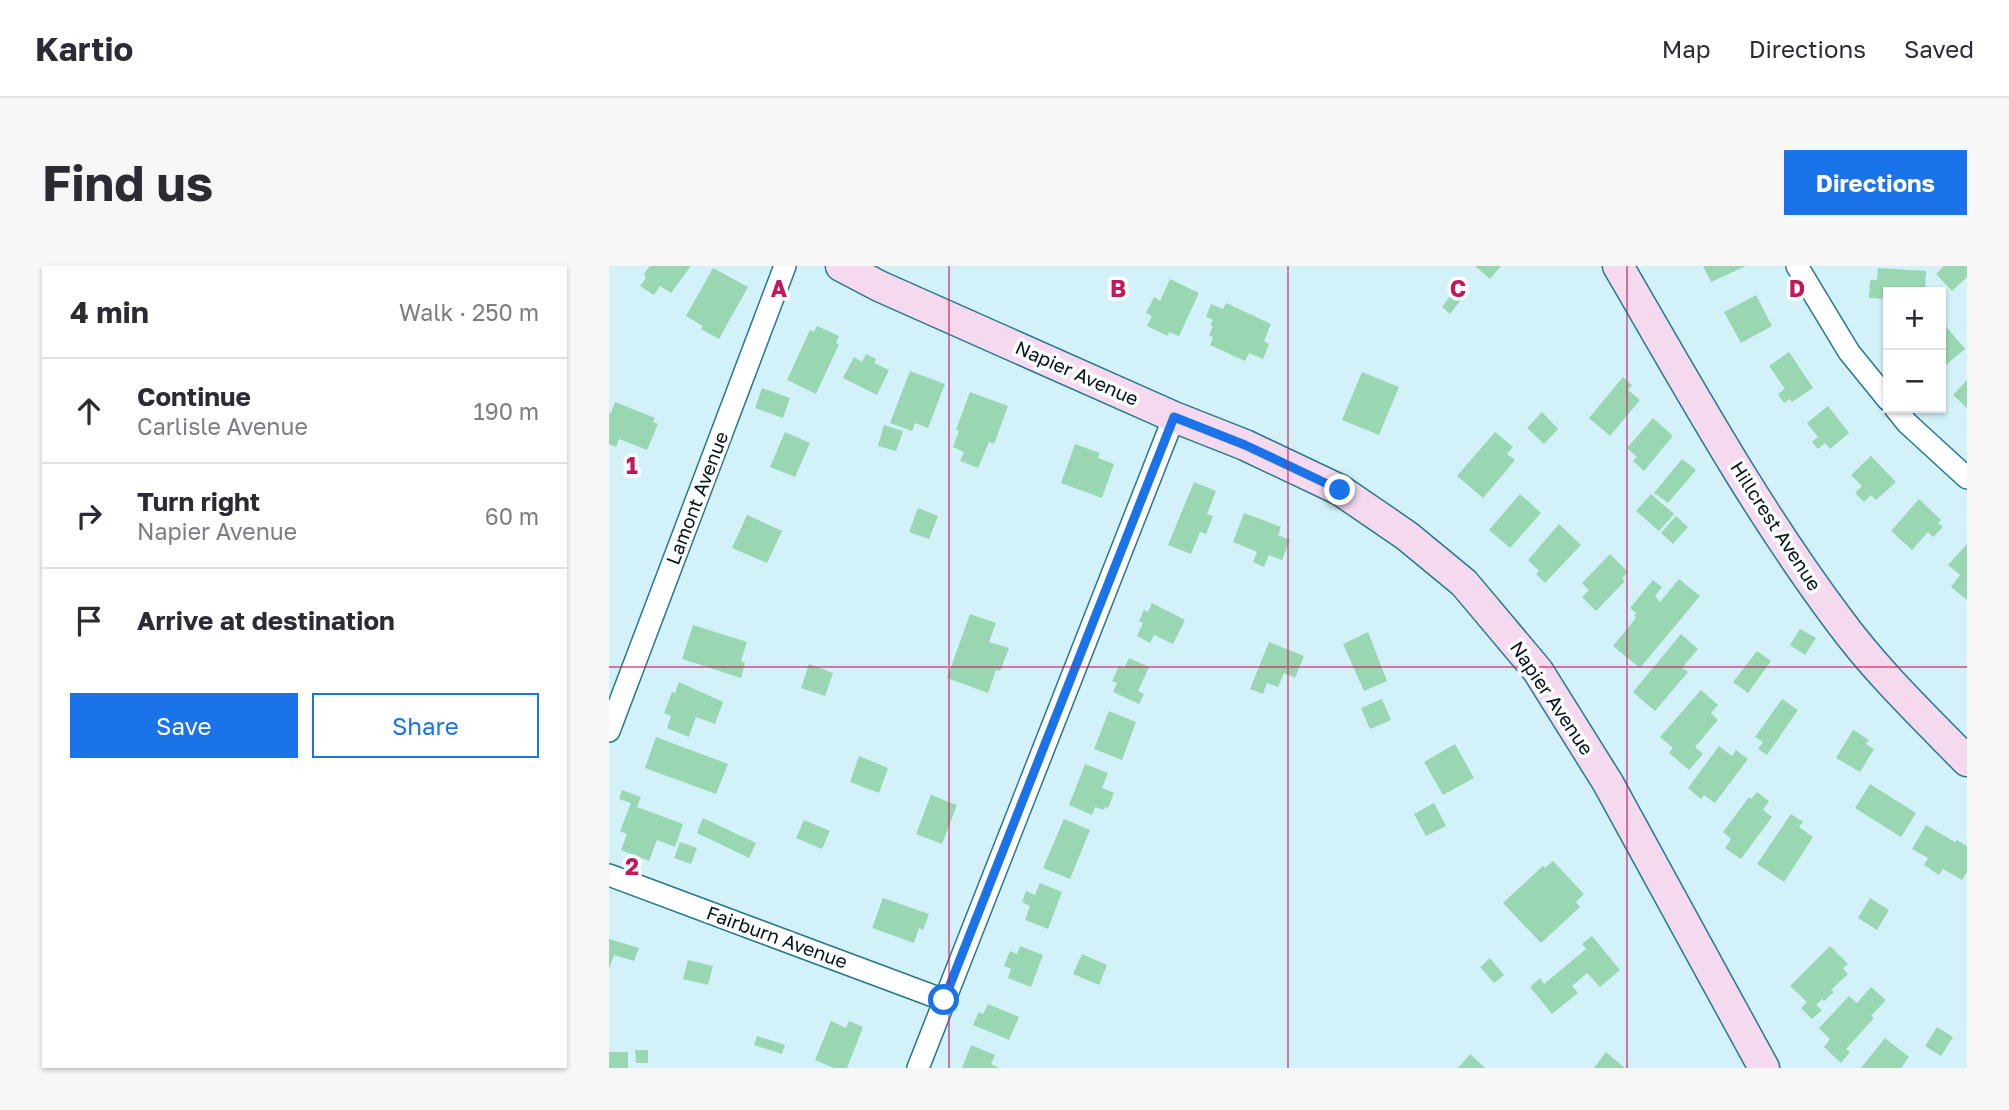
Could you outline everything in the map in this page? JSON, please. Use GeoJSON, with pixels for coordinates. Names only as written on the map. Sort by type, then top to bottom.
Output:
{"type":"FeatureCollection","features":[{"type":"Feature","properties":{"kind":"street","name":"Lamont Avenue"},"geometry":{"type":"LineString","coordinates":[[609,731],[785,266]]}},
{"type":"Feature","properties":{"kind":"street","name":"Napier Avenue"},"geometry":{"type":"LineString","coordinates":[[841,266],[879,286],[1174,417],[1245,445],[1340,490],[1407,536],[1465,583],[1538,671],[1608,783],[1764,1068]]}},
{"type":"Feature","properties":{"kind":"street","name":"Hillcrest Avenue"},"geometry":{"type":"LineString","coordinates":[[1618,266],[1731,459],[1786,546],[1868,657],[1967,761]]}},
{"type":"Feature","properties":{"kind":"street"},"geometry":{"type":"LineString","coordinates":[[1798,267],[1849,352],[1883,394]]}},
{"type":"Feature","properties":{"kind":"street"},"geometry":{"type":"LineString","coordinates":[[1899,413],[1967,478]]}},
{"type":"Feature","properties":{"kind":"street"},"geometry":{"type":"LineString","coordinates":[[918,1068],[1174,417]]}},
{"type":"Feature","properties":{"kind":"street","name":"Fairburn Avenue"},"geometry":{"type":"LineString","coordinates":[[609,875],[944,1000]]}},
{"type":"Feature","properties":{"kind":"building"},"geometry":{"type":"Polygon","coordinates":[[[650,266],[691,266],[671,293],[660,286],[654,295],[640,286],[650,266]]]}},
{"type":"Feature","properties":{"kind":"building"},"geometry":{"type":"Polygon","coordinates":[[[1475,266],[1501,266],[1490,279],[1475,266]]]}},
{"type":"Feature","properties":{"kind":"building"},"geometry":{"type":"Polygon","coordinates":[[[1703,266],[1746,266],[1711,282],[1703,266]]]}},
{"type":"Feature","properties":{"kind":"building"},"geometry":{"type":"Polygon","coordinates":[[[1944,266],[1967,266],[1967,277],[1952,291],[1936,274],[1944,266]]]}},
{"type":"Feature","properties":{"kind":"building"},"geometry":{"type":"Polygon","coordinates":[[[713,268],[748,287],[719,339],[686,316],[713,268]]]}},
{"type":"Feature","properties":{"kind":"building"},"geometry":{"type":"Polygon","coordinates":[[[1878,268],[1926,271],[1925,287],[1883,287],[1883,299],[1869,298],[1870,280],[1877,280],[1878,268]]]}},
{"type":"Feature","properties":{"kind":"building"},"geometry":{"type":"Polygon","coordinates":[[[1170,279],[1199,293],[1179,336],[1169,332],[1168,336],[1147,326],[1152,316],[1146,313],[1154,297],[1160,301],[1170,279]]]}},
{"type":"Feature","properties":{"kind":"building"},"geometry":{"type":"Polygon","coordinates":[[[1459,284],[1468,291],[1450,314],[1442,307],[1459,284]]]}},
{"type":"Feature","properties":{"kind":"building"},"geometry":{"type":"Polygon","coordinates":[[[1756,295],[1772,326],[1741,343],[1724,312],[1756,295]]]}},
{"type":"Feature","properties":{"kind":"building"},"geometry":{"type":"Polygon","coordinates":[[[1226,303],[1271,324],[1264,341],[1269,344],[1263,359],[1249,353],[1245,361],[1210,345],[1213,337],[1209,336],[1213,326],[1210,325],[1213,320],[1206,317],[1211,304],[1223,309],[1226,303]]]}},
{"type":"Feature","properties":{"kind":"building"},"geometry":{"type":"Polygon","coordinates":[[[817,326],[839,336],[836,343],[839,344],[816,394],[787,380],[810,330],[814,332],[817,326]]]}},
{"type":"Feature","properties":{"kind":"building"},"geometry":{"type":"Polygon","coordinates":[[[1946,327],[1965,349],[1946,365],[1946,327]]]}},
{"type":"Feature","properties":{"kind":"building"},"geometry":{"type":"Polygon","coordinates":[[[1789,352],[1813,388],[1792,402],[1790,399],[1784,403],[1778,394],[1785,389],[1769,366],[1789,352]]]}},
{"type":"Feature","properties":{"kind":"building"},"geometry":{"type":"Polygon","coordinates":[[[866,354],[876,359],[874,363],[889,370],[877,395],[843,378],[854,357],[862,362],[866,354]]]}},
{"type":"Feature","properties":{"kind":"building"},"geometry":{"type":"Polygon","coordinates":[[[910,371],[945,384],[928,428],[915,423],[912,431],[890,423],[910,371]]]}},
{"type":"Feature","properties":{"kind":"building"},"geometry":{"type":"Polygon","coordinates":[[[1362,372],[1399,387],[1379,435],[1342,420],[1362,372]]]}},
{"type":"Feature","properties":{"kind":"building"},"geometry":{"type":"Polygon","coordinates":[[[1623,377],[1632,385],[1628,390],[1640,400],[1610,436],[1589,418],[1623,377]]]}},
{"type":"Feature","properties":{"kind":"building"},"geometry":{"type":"Polygon","coordinates":[[[1967,380],[1967,408],[1953,395],[1967,380]]]}},
{"type":"Feature","properties":{"kind":"building"},"geometry":{"type":"Polygon","coordinates":[[[762,388],[790,398],[783,418],[755,408],[762,388]]]}},
{"type":"Feature","properties":{"kind":"building"},"geometry":{"type":"Polygon","coordinates":[[[970,392],[1008,406],[994,444],[989,442],[978,468],[960,461],[964,452],[953,447],[959,431],[956,430],[970,392]]]}},
{"type":"Feature","properties":{"kind":"building"},"geometry":{"type":"Polygon","coordinates":[[[615,402],[655,418],[653,422],[658,424],[647,450],[619,439],[616,447],[609,444],[609,413],[615,402]]]}},
{"type":"Feature","properties":{"kind":"building"},"geometry":{"type":"Polygon","coordinates":[[[1828,406],[1849,433],[1830,449],[1825,443],[1818,449],[1812,442],[1818,437],[1807,423],[1828,406]]]}},
{"type":"Feature","properties":{"kind":"building"},"geometry":{"type":"Polygon","coordinates":[[[1542,412],[1558,429],[1544,444],[1527,428],[1542,412]]]}},
{"type":"Feature","properties":{"kind":"building"},"geometry":{"type":"Polygon","coordinates":[[[1653,418],[1673,436],[1644,471],[1633,461],[1637,457],[1627,448],[1653,418]]]}},
{"type":"Feature","properties":{"kind":"building"},"geometry":{"type":"Polygon","coordinates":[[[884,425],[903,431],[896,451],[878,446],[884,425]]]}},
{"type":"Feature","properties":{"kind":"building"},"geometry":{"type":"Polygon","coordinates":[[[785,432],[810,443],[795,477],[770,467],[785,432]]]}},
{"type":"Feature","properties":{"kind":"building"},"geometry":{"type":"Polygon","coordinates":[[[1495,432],[1513,447],[1507,454],[1515,460],[1483,498],[1457,476],[1495,432]]]}},
{"type":"Feature","properties":{"kind":"building"},"geometry":{"type":"Polygon","coordinates":[[[1075,444],[1100,453],[1098,458],[1114,464],[1102,498],[1061,483],[1075,444]]]}},
{"type":"Feature","properties":{"kind":"building"},"geometry":{"type":"Polygon","coordinates":[[[1871,456],[1896,482],[1876,500],[1871,495],[1864,502],[1855,493],[1862,486],[1851,475],[1871,456]]]}},
{"type":"Feature","properties":{"kind":"building"},"geometry":{"type":"Polygon","coordinates":[[[1682,459],[1696,470],[1668,503],[1654,493],[1682,459]]]}},
{"type":"Feature","properties":{"kind":"building"},"geometry":{"type":"Polygon","coordinates":[[[1194,482],[1216,491],[1207,514],[1213,516],[1206,534],[1200,532],[1191,554],[1168,545],[1194,482]]]}},
{"type":"Feature","properties":{"kind":"building"},"geometry":{"type":"Polygon","coordinates":[[[1520,494],[1541,513],[1510,548],[1489,530],[1520,494]]]}},
{"type":"Feature","properties":{"kind":"building"},"geometry":{"type":"Polygon","coordinates":[[[1651,494],[1674,514],[1659,531],[1636,511],[1651,494]]]}},
{"type":"Feature","properties":{"kind":"building"},"geometry":{"type":"Polygon","coordinates":[[[1919,499],[1941,520],[1938,523],[1943,527],[1933,537],[1928,532],[1912,550],[1891,531],[1919,499]]]}},
{"type":"Feature","properties":{"kind":"building"},"geometry":{"type":"Polygon","coordinates":[[[918,508],[938,516],[929,539],[909,532],[918,508]]]}},
{"type":"Feature","properties":{"kind":"building"},"geometry":{"type":"Polygon","coordinates":[[[1244,513],[1281,527],[1278,535],[1290,540],[1282,560],[1269,555],[1264,567],[1253,562],[1257,552],[1233,542],[1244,513]]]}},
{"type":"Feature","properties":{"kind":"building"},"geometry":{"type":"Polygon","coordinates":[[[747,515],[782,531],[767,563],[732,548],[747,515]]]}},
{"type":"Feature","properties":{"kind":"building"},"geometry":{"type":"Polygon","coordinates":[[[1676,516],[1688,527],[1673,544],[1661,533],[1676,516]]]}},
{"type":"Feature","properties":{"kind":"building"},"geometry":{"type":"Polygon","coordinates":[[[1559,524],[1581,545],[1545,583],[1536,574],[1539,571],[1528,560],[1559,524]]]}},
{"type":"Feature","properties":{"kind":"building"},"geometry":{"type":"Polygon","coordinates":[[[1967,544],[1967,600],[1951,587],[1960,575],[1948,565],[1967,544]]]}},
{"type":"Feature","properties":{"kind":"building"},"geometry":{"type":"Polygon","coordinates":[[[1610,554],[1628,572],[1622,578],[1625,581],[1596,611],[1582,597],[1589,590],[1582,583],[1610,554]]]}},
{"type":"Feature","properties":{"kind":"building"},"geometry":{"type":"Polygon","coordinates":[[[1679,579],[1700,596],[1640,668],[1613,646],[1636,618],[1636,613],[1630,608],[1653,580],[1662,587],[1655,596],[1660,602],[1679,579]]]}},
{"type":"Feature","properties":{"kind":"building"},"geometry":{"type":"Polygon","coordinates":[[[1152,603],[1185,620],[1173,644],[1154,635],[1150,643],[1137,636],[1143,623],[1139,621],[1144,610],[1148,612],[1152,603]]]}},
{"type":"Feature","properties":{"kind":"building"},"geometry":{"type":"Polygon","coordinates":[[[970,614],[996,623],[989,642],[1009,648],[1000,671],[996,670],[988,693],[947,678],[970,614]]]}},
{"type":"Feature","properties":{"kind":"building"},"geometry":{"type":"Polygon","coordinates":[[[693,625],[747,642],[741,661],[745,663],[741,678],[682,659],[693,625]]]}},
{"type":"Feature","properties":{"kind":"building"},"geometry":{"type":"Polygon","coordinates":[[[1800,629],[1816,638],[1805,655],[1790,645],[1800,629]]]}},
{"type":"Feature","properties":{"kind":"building"},"geometry":{"type":"Polygon","coordinates":[[[1368,632],[1387,681],[1364,691],[1343,644],[1368,632]]]}},
{"type":"Feature","properties":{"kind":"building"},"geometry":{"type":"Polygon","coordinates":[[[1681,634],[1698,649],[1682,668],[1688,672],[1655,711],[1633,692],[1681,634]]]}},
{"type":"Feature","properties":{"kind":"building"},"geometry":{"type":"Polygon","coordinates":[[[1269,642],[1304,656],[1295,678],[1284,673],[1278,687],[1267,683],[1263,694],[1250,689],[1269,642]]]}},
{"type":"Feature","properties":{"kind":"building"},"geometry":{"type":"Polygon","coordinates":[[[1757,651],[1771,661],[1748,693],[1733,682],[1757,651]]]}},
{"type":"Feature","properties":{"kind":"building"},"geometry":{"type":"Polygon","coordinates":[[[1129,658],[1149,667],[1138,691],[1144,694],[1139,704],[1113,692],[1117,683],[1112,681],[1119,666],[1124,668],[1129,658]]]}},
{"type":"Feature","properties":{"kind":"building"},"geometry":{"type":"Polygon","coordinates":[[[809,664],[833,673],[825,696],[801,688],[809,664]]]}},
{"type":"Feature","properties":{"kind":"building"},"geometry":{"type":"Polygon","coordinates":[[[679,682],[723,702],[715,724],[696,717],[689,737],[667,728],[671,716],[664,713],[679,682]]]}},
{"type":"Feature","properties":{"kind":"building"},"geometry":{"type":"Polygon","coordinates":[[[1701,690],[1718,705],[1711,713],[1718,720],[1695,747],[1703,754],[1689,770],[1669,753],[1673,748],[1660,737],[1701,690]]]}},
{"type":"Feature","properties":{"kind":"building"},"geometry":{"type":"Polygon","coordinates":[[[1382,699],[1391,720],[1370,729],[1361,708],[1382,699]]]}},
{"type":"Feature","properties":{"kind":"building"},"geometry":{"type":"Polygon","coordinates":[[[1782,699],[1798,710],[1767,755],[1758,749],[1763,742],[1755,737],[1782,699]]]}},
{"type":"Feature","properties":{"kind":"building"},"geometry":{"type":"Polygon","coordinates":[[[1109,711],[1136,722],[1122,760],[1094,749],[1109,711]]]}},
{"type":"Feature","properties":{"kind":"building"},"geometry":{"type":"Polygon","coordinates":[[[1853,730],[1869,740],[1866,744],[1874,749],[1860,772],[1836,758],[1853,730]]]}},
{"type":"Feature","properties":{"kind":"building"},"geometry":{"type":"Polygon","coordinates":[[[656,737],[728,764],[716,794],[645,768],[656,737]]]}},
{"type":"Feature","properties":{"kind":"building"},"geometry":{"type":"Polygon","coordinates":[[[1455,744],[1474,778],[1443,795],[1424,762],[1455,744]]]}},
{"type":"Feature","properties":{"kind":"building"},"geometry":{"type":"Polygon","coordinates":[[[1719,746],[1732,756],[1736,750],[1748,759],[1715,803],[1704,795],[1701,799],[1688,788],[1719,746]]]}},
{"type":"Feature","properties":{"kind":"building"},"geometry":{"type":"Polygon","coordinates":[[[859,756],[888,768],[879,793],[850,782],[859,756]]]}},
{"type":"Feature","properties":{"kind":"building"},"geometry":{"type":"Polygon","coordinates":[[[1085,764],[1108,773],[1102,788],[1114,793],[1108,808],[1105,807],[1104,810],[1095,807],[1092,815],[1069,805],[1085,764]]]}},
{"type":"Feature","properties":{"kind":"building"},"geometry":{"type":"Polygon","coordinates":[[[1870,784],[1916,813],[1901,837],[1855,808],[1870,784]]]}},
{"type":"Feature","properties":{"kind":"building"},"geometry":{"type":"Polygon","coordinates":[[[622,790],[641,797],[637,807],[683,824],[675,847],[657,840],[649,861],[621,850],[627,834],[620,831],[631,803],[619,799],[622,790]]]}},
{"type":"Feature","properties":{"kind":"building"},"geometry":{"type":"Polygon","coordinates":[[[1757,792],[1769,801],[1763,810],[1772,817],[1741,859],[1725,848],[1731,839],[1723,832],[1749,797],[1751,799],[1757,792]]]}},
{"type":"Feature","properties":{"kind":"building"},"geometry":{"type":"Polygon","coordinates":[[[931,795],[957,805],[942,844],[916,834],[931,795]]]}},
{"type":"Feature","properties":{"kind":"building"},"geometry":{"type":"Polygon","coordinates":[[[1434,803],[1446,826],[1426,836],[1414,814],[1434,803]]]}},
{"type":"Feature","properties":{"kind":"building"},"geometry":{"type":"Polygon","coordinates":[[[1791,814],[1803,822],[1799,827],[1813,837],[1784,882],[1757,864],[1791,814]]]}},
{"type":"Feature","properties":{"kind":"building"},"geometry":{"type":"Polygon","coordinates":[[[703,818],[756,843],[749,858],[697,833],[703,818]]]}},
{"type":"Feature","properties":{"kind":"building"},"geometry":{"type":"Polygon","coordinates":[[[1064,819],[1090,830],[1070,879],[1043,868],[1064,819]]]}},
{"type":"Feature","properties":{"kind":"building"},"geometry":{"type":"Polygon","coordinates":[[[804,820],[830,831],[822,849],[796,838],[804,820]]]}},
{"type":"Feature","properties":{"kind":"building"},"geometry":{"type":"Polygon","coordinates":[[[1926,825],[1967,846],[1967,872],[1962,880],[1943,869],[1939,875],[1924,865],[1928,858],[1912,849],[1926,825]]]}},
{"type":"Feature","properties":{"kind":"building"},"geometry":{"type":"Polygon","coordinates":[[[680,842],[697,848],[691,864],[674,858],[680,842]]]}},
{"type":"Feature","properties":{"kind":"building"},"geometry":{"type":"Polygon","coordinates":[[[1553,861],[1584,894],[1576,902],[1580,907],[1541,943],[1503,903],[1543,866],[1545,868],[1553,861]]]}},
{"type":"Feature","properties":{"kind":"building"},"geometry":{"type":"Polygon","coordinates":[[[1040,883],[1062,892],[1048,929],[1025,920],[1030,906],[1022,902],[1026,891],[1035,895],[1040,883]]]}},
{"type":"Feature","properties":{"kind":"building"},"geometry":{"type":"Polygon","coordinates":[[[883,898],[929,914],[923,930],[919,928],[914,943],[872,928],[883,898]]]}},
{"type":"Feature","properties":{"kind":"building"},"geometry":{"type":"Polygon","coordinates":[[[1870,898],[1889,910],[1877,930],[1858,918],[1870,898]]]}},
{"type":"Feature","properties":{"kind":"building"},"geometry":{"type":"Polygon","coordinates":[[[1592,936],[1620,970],[1600,987],[1587,973],[1572,986],[1578,993],[1552,1014],[1530,987],[1540,978],[1544,984],[1586,949],[1582,944],[1592,936]]]}},
{"type":"Feature","properties":{"kind":"building"},"geometry":{"type":"Polygon","coordinates":[[[609,939],[639,948],[634,961],[614,955],[609,969],[609,939]]]}},
{"type":"Feature","properties":{"kind":"building"},"geometry":{"type":"Polygon","coordinates":[[[1020,946],[1043,955],[1031,987],[1008,978],[1011,969],[1004,966],[1010,951],[1017,954],[1020,946]]]}},
{"type":"Feature","properties":{"kind":"building"},"geometry":{"type":"Polygon","coordinates":[[[1830,946],[1848,964],[1843,968],[1848,974],[1831,990],[1834,992],[1816,1005],[1822,1010],[1812,1019],[1801,1008],[1807,1002],[1790,986],[1830,946]]]}},
{"type":"Feature","properties":{"kind":"building"},"geometry":{"type":"Polygon","coordinates":[[[1082,954],[1107,965],[1099,985],[1073,974],[1082,954]]]}},
{"type":"Feature","properties":{"kind":"building"},"geometry":{"type":"Polygon","coordinates":[[[1490,958],[1504,975],[1494,983],[1480,967],[1490,958]]]}},
{"type":"Feature","properties":{"kind":"building"},"geometry":{"type":"Polygon","coordinates":[[[688,960],[713,966],[708,985],[683,979],[688,960]]]}},
{"type":"Feature","properties":{"kind":"building"},"geometry":{"type":"Polygon","coordinates":[[[1871,987],[1886,1000],[1846,1049],[1850,1052],[1841,1063],[1824,1047],[1830,1039],[1819,1028],[1849,996],[1857,1003],[1871,987]]]}},
{"type":"Feature","properties":{"kind":"building"},"geometry":{"type":"Polygon","coordinates":[[[988,1004],[1019,1017],[1009,1040],[973,1025],[979,1012],[983,1014],[988,1004]]]}},
{"type":"Feature","properties":{"kind":"building"},"geometry":{"type":"Polygon","coordinates":[[[831,1021],[846,1028],[849,1021],[863,1027],[847,1068],[834,1068],[815,1060],[831,1021]]]}},
{"type":"Feature","properties":{"kind":"building"},"geometry":{"type":"Polygon","coordinates":[[[1937,1027],[1953,1037],[1941,1056],[1925,1046],[1937,1027]]]}},
{"type":"Feature","properties":{"kind":"building"},"geometry":{"type":"Polygon","coordinates":[[[757,1036],[785,1045],[782,1054],[754,1045],[757,1036]]]}},
{"type":"Feature","properties":{"kind":"building"},"geometry":{"type":"Polygon","coordinates":[[[1885,1038],[1909,1057],[1901,1068],[1861,1068],[1885,1038]]]}},
{"type":"Feature","properties":{"kind":"building"},"geometry":{"type":"Polygon","coordinates":[[[971,1045],[995,1055],[991,1064],[999,1068],[962,1068],[971,1045]]]}},
{"type":"Feature","properties":{"kind":"building"},"geometry":{"type":"Polygon","coordinates":[[[635,1050],[648,1050],[648,1063],[636,1063],[635,1050]]]}},
{"type":"Feature","properties":{"kind":"building"},"geometry":{"type":"Polygon","coordinates":[[[609,1052],[628,1052],[628,1068],[609,1068],[609,1052]]]}},
{"type":"Feature","properties":{"kind":"building"},"geometry":{"type":"Polygon","coordinates":[[[1606,1052],[1625,1068],[1594,1068],[1606,1052]]]}},
{"type":"Feature","properties":{"kind":"building"},"geometry":{"type":"Polygon","coordinates":[[[1470,1054],[1485,1068],[1458,1068],[1470,1054]]]}},
{"type":"Feature","properties":{"kind":"route"},"geometry":{"type":"LineString","coordinates":[[944,1000],[1174,417],[1245,445],[1340,490]]}}]}
